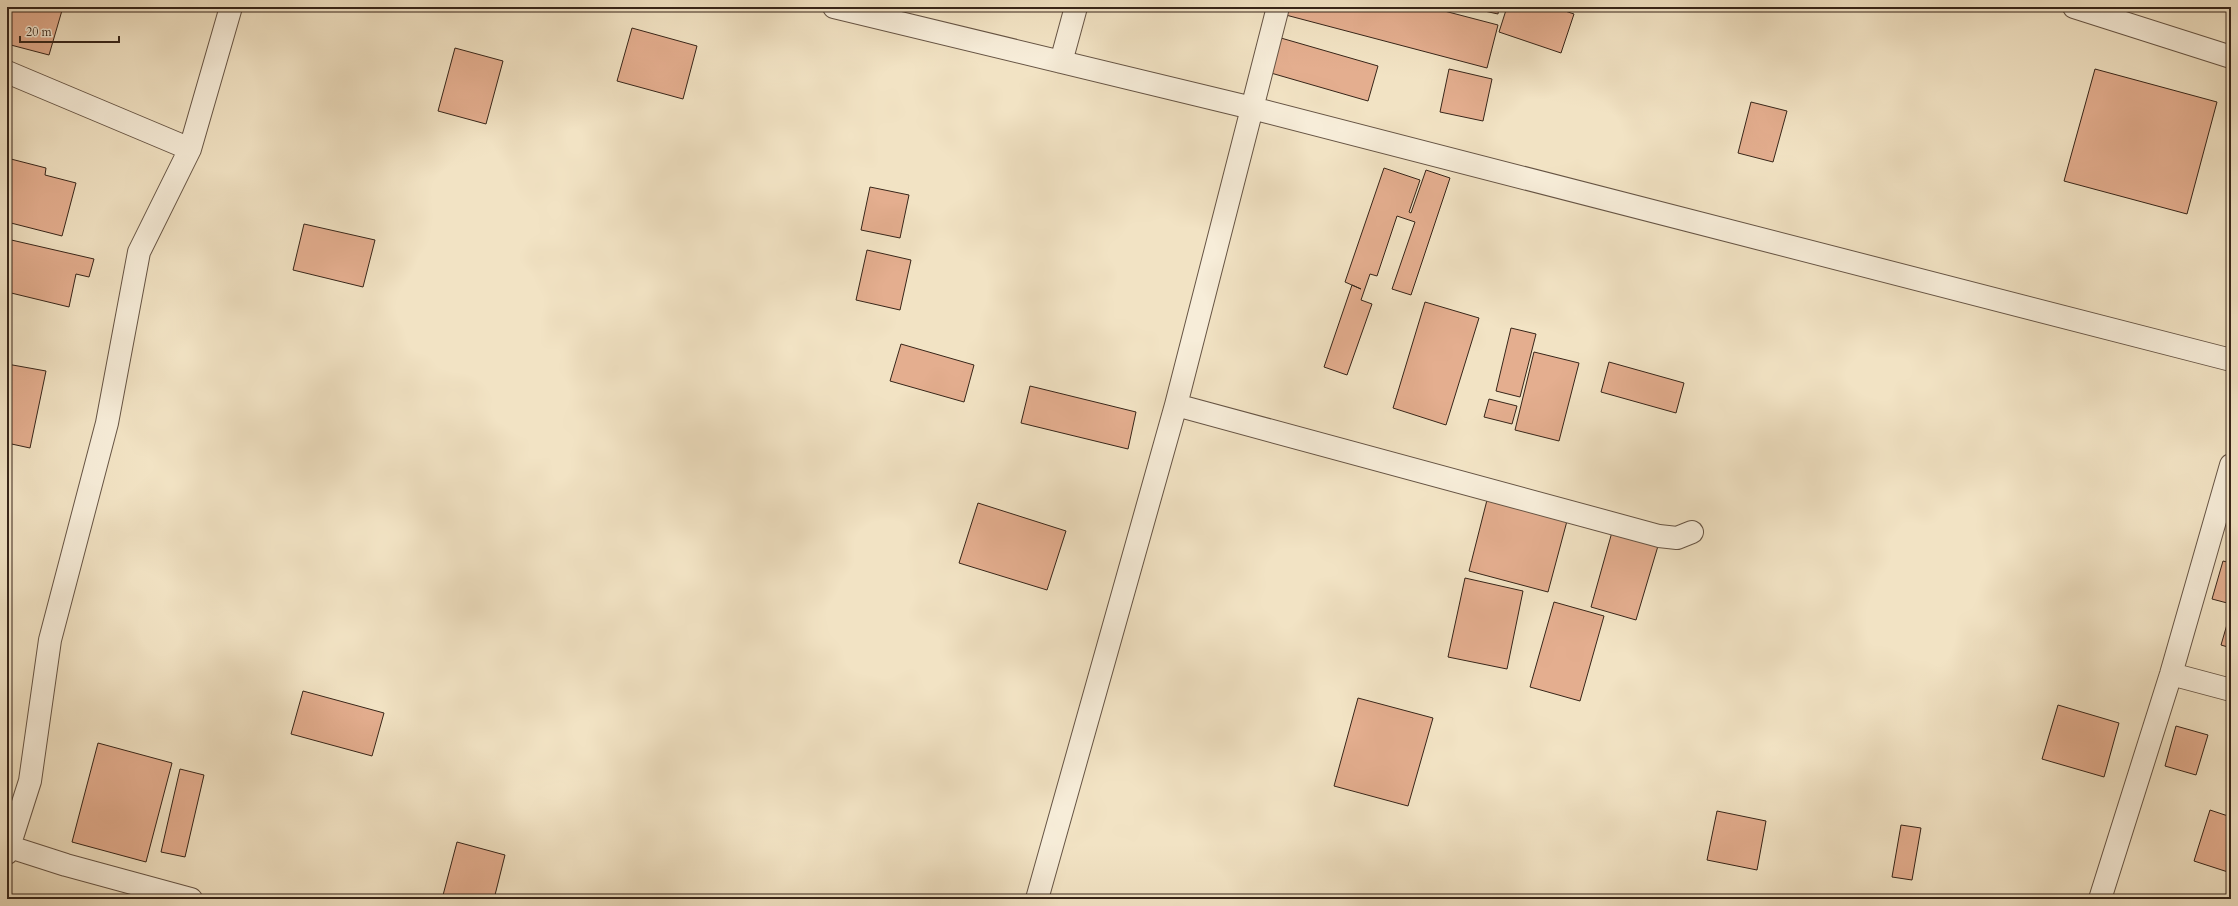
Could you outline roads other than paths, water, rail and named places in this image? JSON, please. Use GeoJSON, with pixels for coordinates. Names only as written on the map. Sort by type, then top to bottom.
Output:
{"type":"FeatureCollection","features":[{"type":"Feature","properties":{"kind":"street"},"geometry":{"type":"LineString","coordinates":[[191,899],[9,850],[30,781],[50,640],[107,423],[139,252],[190,148],[230,7]]}},
{"type":"Feature","properties":{"kind":"street"},"geometry":{"type":"LineString","coordinates":[[834,7],[1252,108],[2231,360]]}},
{"type":"Feature","properties":{"kind":"street"},"geometry":{"type":"LineString","coordinates":[[1061,62],[1076,7]]}},
{"type":"Feature","properties":{"kind":"street"},"geometry":{"type":"LineString","coordinates":[[1037,899],[1176,405],[1278,7]]}},
{"type":"Feature","properties":{"kind":"street"},"geometry":{"type":"LineString","coordinates":[[2074,7],[2231,57]]}},
{"type":"Feature","properties":{"kind":"street"},"geometry":{"type":"LineString","coordinates":[[7,72],[190,148]]}},
{"type":"Feature","properties":{"kind":"street"},"geometry":{"type":"LineString","coordinates":[[1176,405],[1659,536],[1677,538],[1692,532]]}},
{"type":"Feature","properties":{"kind":"street"},"geometry":{"type":"LineString","coordinates":[[2100,899],[2171,674],[2231,465]]}},
{"type":"Feature","properties":{"kind":"street"},"geometry":{"type":"LineString","coordinates":[[2171,674],[2231,690]]}}]}
